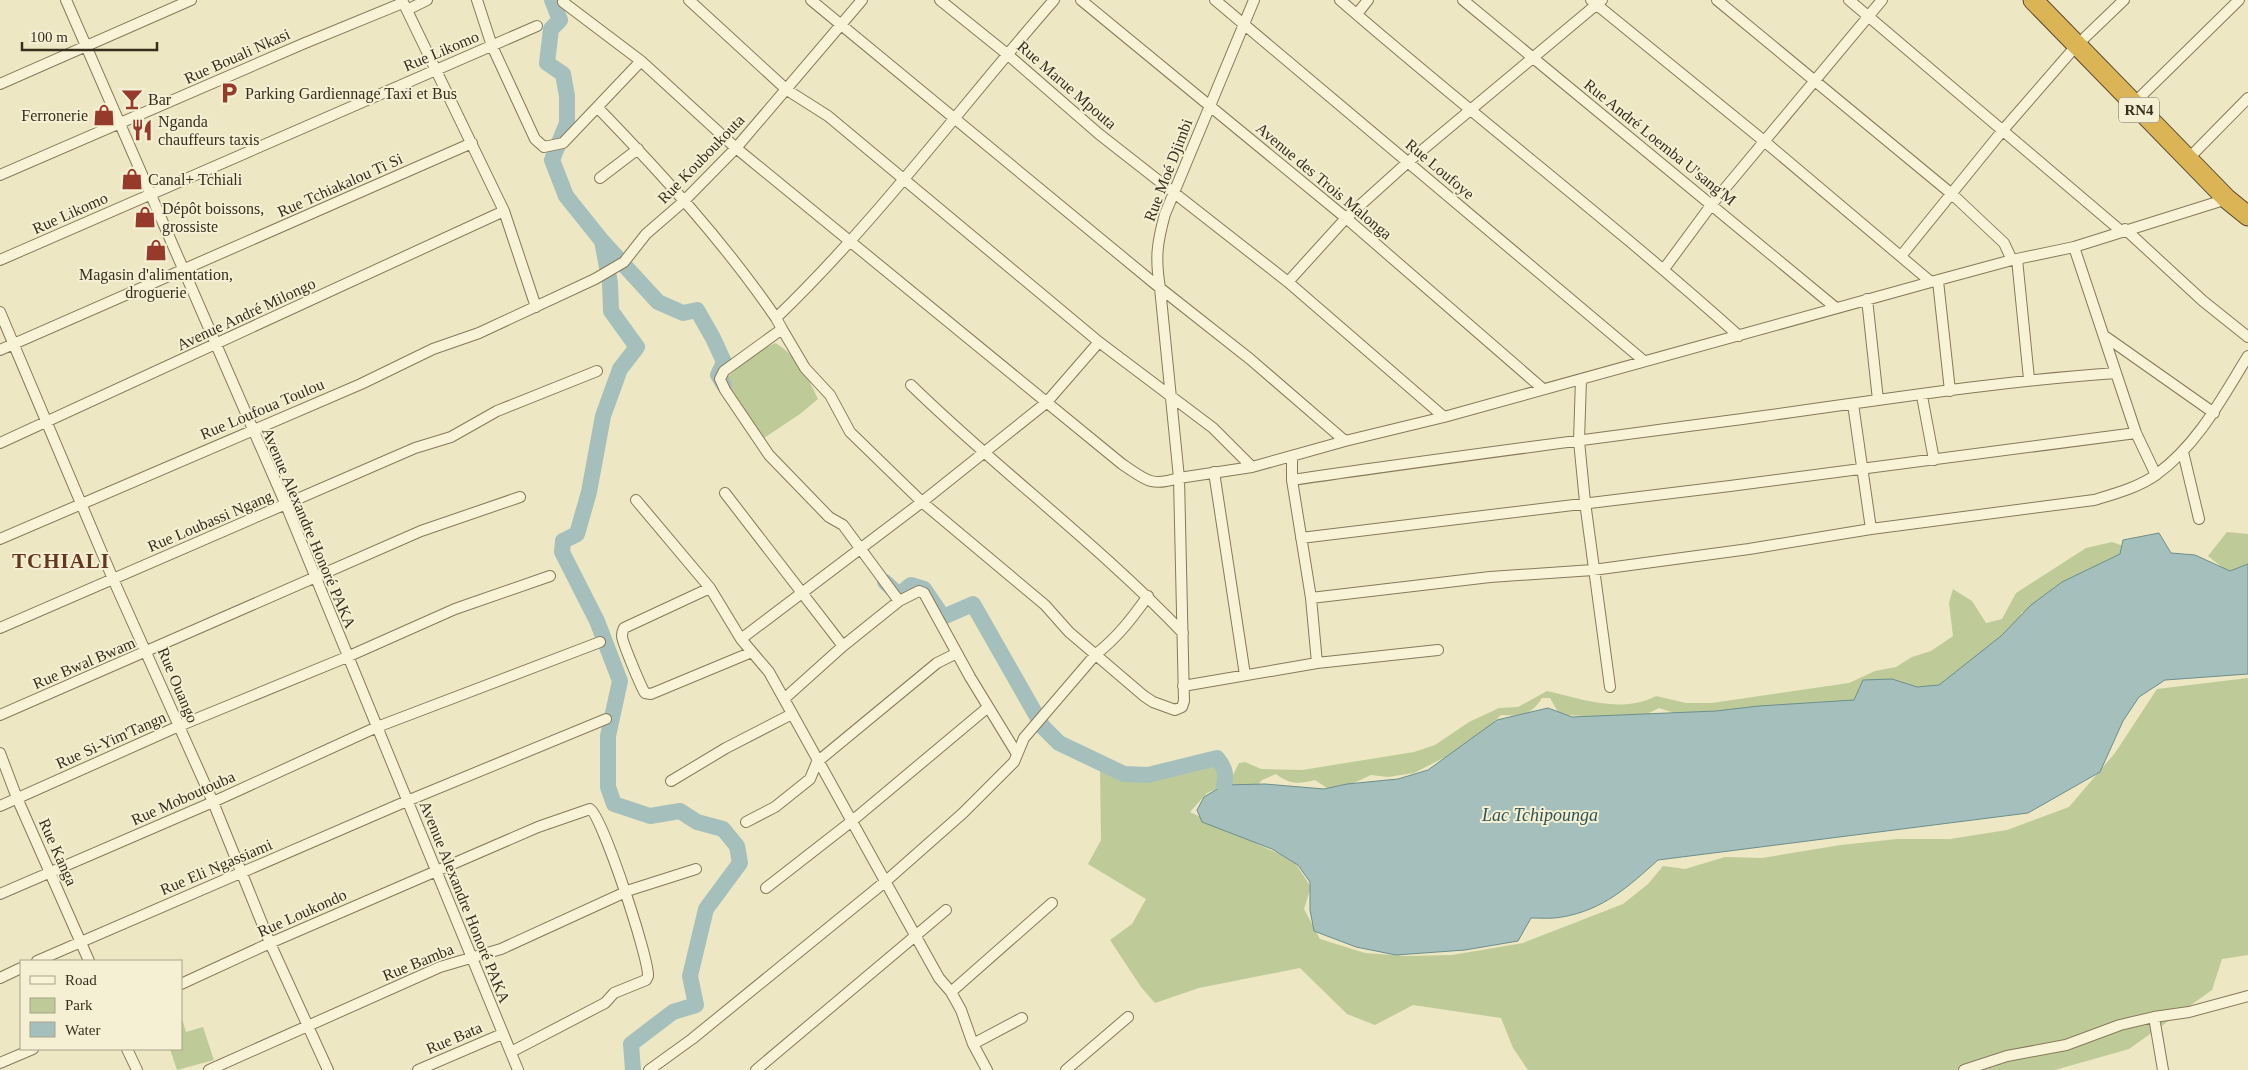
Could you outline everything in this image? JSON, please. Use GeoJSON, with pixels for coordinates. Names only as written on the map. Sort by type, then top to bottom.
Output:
{"type":"FeatureCollection","features":[{"type":"Feature","properties":{"kind":"highway","name":"RN4"},"geometry":{"type":"LineString","coordinates":[[2033,0],[2226,199],[2248,216]]}},
{"type":"Feature","properties":{"kind":"street","name":"Avenue Alexandre Honoré PAKA"},"geometry":{"type":"LineString","coordinates":[[66,0],[182,271],[286,505],[518,1070]]}},
{"type":"Feature","properties":{"kind":"street"},"geometry":{"type":"LineString","coordinates":[[0,84],[191,0]]}},
{"type":"Feature","properties":{"kind":"street"},"geometry":{"type":"LineString","coordinates":[[401,0],[504,211],[536,307]]}},
{"type":"Feature","properties":{"kind":"street","name":"Rue Bouali Nkasi"},"geometry":{"type":"LineString","coordinates":[[0,175],[400,4],[401,0]]}},
{"type":"Feature","properties":{"kind":"street"},"geometry":{"type":"LineString","coordinates":[[407,10],[427,0]]}},
{"type":"Feature","properties":{"kind":"street"},"geometry":{"type":"LineString","coordinates":[[477,0],[492,46],[535,139],[544,147],[563,143],[641,61]]}},
{"type":"Feature","properties":{"kind":"street"},"geometry":{"type":"LineString","coordinates":[[689,0],[787,90],[828,116],[1099,342],[1213,428],[1252,467]]}},
{"type":"Feature","properties":{"kind":"street"},"geometry":{"type":"LineString","coordinates":[[811,0],[1160,288],[1250,359],[1345,441]]}},
{"type":"Feature","properties":{"kind":"street","name":"Rue Kouboukouta"},"geometry":{"type":"LineString","coordinates":[[536,307],[595,279],[624,262],[646,234],[683,202],[736,148],[862,0]]}},
{"type":"Feature","properties":{"kind":"street","name":"Rue Marue Mpouta"},"geometry":{"type":"LineString","coordinates":[[940,0],[1007,54],[1099,134],[1288,282],[1444,417]]}},
{"type":"Feature","properties":{"kind":"street"},"geometry":{"type":"LineString","coordinates":[[776,318],[819,277],[904,181],[954,117],[1054,0]]}},
{"type":"Feature","properties":{"kind":"street","name":"Avenue des Trois Malonga"},"geometry":{"type":"LineString","coordinates":[[1081,0],[1210,104],[1346,218],[1543,390]]}},
{"type":"Feature","properties":{"kind":"street","name":"Rue Loufoye"},"geometry":{"type":"LineString","coordinates":[[1215,0],[1644,361]]}},
{"type":"Feature","properties":{"kind":"street","name":"Rue Moé Djimbi"},"geometry":{"type":"LineString","coordinates":[[1096,654],[1144,696],[1168,708],[1175,710],[1182,707],[1183,632],[1179,478],[1156,264],[1158,240],[1165,214],[1254,0]]}},
{"type":"Feature","properties":{"kind":"street"},"geometry":{"type":"LineString","coordinates":[[1340,0],[1573,196],[1664,269],[1739,336]]}},
{"type":"Feature","properties":{"kind":"street"},"geometry":{"type":"LineString","coordinates":[[1356,14],[1368,0]]}},
{"type":"Feature","properties":{"kind":"street","name":"Rue André Loemba U'sang'M"},"geometry":{"type":"LineString","coordinates":[[1463,0],[1836,308]]}},
{"type":"Feature","properties":{"kind":"street"},"geometry":{"type":"LineString","coordinates":[[1717,0],[1953,195],[2004,243],[2014,260],[2029,379]]}},
{"type":"Feature","properties":{"kind":"street"},"geometry":{"type":"LineString","coordinates":[[1849,0],[2123,230],[2203,301],[2248,337]]}},
{"type":"Feature","properties":{"kind":"street"},"geometry":{"type":"LineString","coordinates":[[1664,269],[1712,204],[1882,0]]}},
{"type":"Feature","properties":{"kind":"street"},"geometry":{"type":"LineString","coordinates":[[1901,256],[1953,195],[2003,130],[2076,46],[2124,0]]}},
{"type":"Feature","properties":{"kind":"street"},"geometry":{"type":"LineString","coordinates":[[2132,104],[2241,0],[2248,6]]}},
{"type":"Feature","properties":{"kind":"street"},"geometry":{"type":"LineString","coordinates":[[563,2],[641,61],[736,148],[849,242],[942,315],[1122,464],[1150,482],[1164,483],[1179,478],[1252,467],[1345,441],[1444,417],[1867,299],[2014,260],[2074,247],[2226,199]]}},
{"type":"Feature","properties":{"kind":"street"},"geometry":{"type":"LineString","coordinates":[[1288,282],[1346,218],[1408,162],[1534,58],[1596,2],[1901,256],[1934,281],[1950,391]]}},
{"type":"Feature","properties":{"kind":"street","name":"Rue Likomo"},"geometry":{"type":"LineString","coordinates":[[0,260],[537,26]]}},
{"type":"Feature","properties":{"kind":"street"},"geometry":{"type":"LineString","coordinates":[[2188,159],[2248,98]]}},
{"type":"Feature","properties":{"kind":"street"},"geometry":{"type":"LineString","coordinates":[[597,107],[665,178],[754,287],[776,318],[805,368],[830,395],[850,432],[922,502],[1045,605],[1069,632],[1096,654]]}},
{"type":"Feature","properties":{"kind":"street","name":"Rue Tchiakalou Ti Si"},"geometry":{"type":"LineString","coordinates":[[0,350],[472,143]]}},
{"type":"Feature","properties":{"kind":"street"},"geometry":{"type":"LineString","coordinates":[[600,178],[638,149]]}},
{"type":"Feature","properties":{"kind":"street","name":"Avenue André Milongo"},"geometry":{"type":"LineString","coordinates":[[0,443],[504,211]]}},
{"type":"Feature","properties":{"kind":"street"},"geometry":{"type":"LineString","coordinates":[[2074,247],[2106,337],[2136,433],[2156,475]]}},
{"type":"Feature","properties":{"kind":"street"},"geometry":{"type":"LineString","coordinates":[[1867,299],[1878,400]]}},
{"type":"Feature","properties":{"kind":"street","name":"Rue Loufoua Toulou"},"geometry":{"type":"LineString","coordinates":[[0,539],[361,384],[433,349],[479,333],[536,307]]}},
{"type":"Feature","properties":{"kind":"street","name":"Rue Ouango"},"geometry":{"type":"LineString","coordinates":[[0,312],[83,503],[113,579],[148,652],[213,802],[270,943],[328,1070]]}},
{"type":"Feature","properties":{"kind":"street"},"geometry":{"type":"LineString","coordinates":[[782,329],[724,371],[720,376],[720,382],[769,454],[829,517],[844,525],[899,601]]}},
{"type":"Feature","properties":{"kind":"street"},"geometry":{"type":"LineString","coordinates":[[2106,337],[2214,413]]}},
{"type":"Feature","properties":{"kind":"street"},"geometry":{"type":"LineString","coordinates":[[741,639],[922,502],[1046,403],[1099,342]]}},
{"type":"Feature","properties":{"kind":"street"},"geometry":{"type":"LineString","coordinates":[[1311,598],[1490,576],[1593,570],[1749,549],[1871,529],[2094,500],[2115,494],[2156,475],[2183,452],[2214,413],[2248,356]]}},
{"type":"Feature","properties":{"kind":"street","name":"Rue Loubassi Ngang"},"geometry":{"type":"LineString","coordinates":[[0,628],[415,448],[451,437],[497,411],[597,371]]}},
{"type":"Feature","properties":{"kind":"street"},"geometry":{"type":"LineString","coordinates":[[1292,480],[1878,400],[1922,396],[2029,379],[2116,372]]}},
{"type":"Feature","properties":{"kind":"street"},"geometry":{"type":"LineString","coordinates":[[1581,379],[1579,441],[1593,570],[1610,687]]}},
{"type":"Feature","properties":{"kind":"street"},"geometry":{"type":"LineString","coordinates":[[911,385],[944,417],[1108,559],[1183,632]]}},
{"type":"Feature","properties":{"kind":"street"},"geometry":{"type":"LineString","coordinates":[[1922,396],[1934,460]]}},
{"type":"Feature","properties":{"kind":"street"},"geometry":{"type":"LineString","coordinates":[[1853,404],[1871,529]]}},
{"type":"Feature","properties":{"kind":"street"},"geometry":{"type":"LineString","coordinates":[[1301,538],[1934,460],[2136,433]]}},
{"type":"Feature","properties":{"kind":"street"},"geometry":{"type":"LineString","coordinates":[[2183,452],[2200,519]]}},
{"type":"Feature","properties":{"kind":"street"},"geometry":{"type":"LineString","coordinates":[[1292,456],[1292,480],[1311,598],[1317,663]]}},
{"type":"Feature","properties":{"kind":"street"},"geometry":{"type":"LineString","coordinates":[[1214,472],[1245,675]]}},
{"type":"Feature","properties":{"kind":"street"},"geometry":{"type":"LineString","coordinates":[[725,493],[843,646]]}},
{"type":"Feature","properties":{"kind":"street","name":"Rue Bwal Bwam"},"geometry":{"type":"LineString","coordinates":[[0,715],[316,579],[421,531],[520,498]]}},
{"type":"Feature","properties":{"kind":"street"},"geometry":{"type":"LineString","coordinates":[[636,500],[710,588],[741,639],[769,672],[817,762],[886,881],[939,978],[951,992],[961,1010],[973,1044],[987,1070]]}},
{"type":"Feature","properties":{"kind":"street","name":"Rue Si-Yim'Tangn"},"geometry":{"type":"LineString","coordinates":[[0,806],[179,726],[347,657],[455,609],[550,576]]}},
{"type":"Feature","properties":{"kind":"street"},"geometry":{"type":"LineString","coordinates":[[710,588],[624,628],[622,634],[624,644],[645,693],[652,694],[752,652]]}},
{"type":"Feature","properties":{"kind":"street"},"geometry":{"type":"LineString","coordinates":[[784,699],[843,646],[899,601],[919,591],[924,593],[987,708],[1017,754]]}},
{"type":"Feature","properties":{"kind":"street"},"geometry":{"type":"LineString","coordinates":[[648,1070],[692,1039],[886,881],[963,813],[1014,762],[1024,738],[1096,654],[1123,629],[1148,596]]}},
{"type":"Feature","properties":{"kind":"street","name":"Rue Moboutouba"},"geometry":{"type":"LineString","coordinates":[[0,894],[213,802],[377,727],[600,642]]}},
{"type":"Feature","properties":{"kind":"street"},"geometry":{"type":"LineString","coordinates":[[1183,686],[1317,663],[1438,650]]}},
{"type":"Feature","properties":{"kind":"street"},"geometry":{"type":"LineString","coordinates":[[746,822],[775,806],[810,779],[817,762],[937,663],[957,653]]}},
{"type":"Feature","properties":{"kind":"street"},"geometry":{"type":"LineString","coordinates":[[766,888],[852,821],[987,708]]}},
{"type":"Feature","properties":{"kind":"street"},"geometry":{"type":"LineString","coordinates":[[670,781],[726,748],[792,714]]}},
{"type":"Feature","properties":{"kind":"street","name":"Rue Eli Ngassiami"},"geometry":{"type":"LineString","coordinates":[[39,960],[407,801],[606,719]]}},
{"type":"Feature","properties":{"kind":"street","name":"Rue Kanga"},"geometry":{"type":"LineString","coordinates":[[0,754],[17,798],[89,960]]}},
{"type":"Feature","properties":{"kind":"street","name":"Rue Loukondo"},"geometry":{"type":"LineString","coordinates":[[182,984],[538,826],[590,809],[596,813],[625,892]]}},
{"type":"Feature","properties":{"kind":"street","name":"Rue Bamba"},"geometry":{"type":"LineString","coordinates":[[209,1070],[440,967],[501,949],[625,892],[696,869]]}},
{"type":"Feature","properties":{"kind":"street"},"geometry":{"type":"LineString","coordinates":[[511,1052],[605,1003],[614,993],[648,978],[648,971],[625,892]]}},
{"type":"Feature","properties":{"kind":"street"},"geometry":{"type":"LineString","coordinates":[[951,992],[1052,903]]}},
{"type":"Feature","properties":{"kind":"street"},"geometry":{"type":"LineString","coordinates":[[756,1070],[946,910]]}},
{"type":"Feature","properties":{"kind":"street"},"geometry":{"type":"LineString","coordinates":[[0,978],[20,968]]}},
{"type":"Feature","properties":{"kind":"street"},"geometry":{"type":"LineString","coordinates":[[1964,1070],[2007,1056],[2056,1047],[2120,1025],[2154,1017],[2189,1012],[2248,996]]}},
{"type":"Feature","properties":{"kind":"street"},"geometry":{"type":"LineString","coordinates":[[1066,1070],[1128,1017]]}},
{"type":"Feature","properties":{"kind":"street"},"geometry":{"type":"LineString","coordinates":[[2154,1017],[2163,1070]]}},
{"type":"Feature","properties":{"kind":"street"},"geometry":{"type":"LineString","coordinates":[[973,1044],[1022,1018]]}},
{"type":"Feature","properties":{"kind":"street","name":"Rue Bata"},"geometry":{"type":"LineString","coordinates":[[418,1070],[502,1034]]}},
{"type":"Feature","properties":{"kind":"street"},"geometry":{"type":"LineString","coordinates":[[0,1063],[31,1050]]}},
{"type":"Feature","properties":{"kind":"street"},"geometry":{"type":"LineString","coordinates":[[127,1050],[137,1070]]}},
{"type":"Feature","properties":{"kind":"green space"},"geometry":{"type":"Polygon","coordinates":[[[775,343],[795,360],[806,375],[818,399],[800,414],[764,438],[728,389],[726,378],[756,353],[775,343]]]}},
{"type":"Feature","properties":{"kind":"green space"},"geometry":{"type":"Polygon","coordinates":[[[2227,532],[2248,534],[2248,568],[2227,571],[2208,556],[2227,532]]]}},
{"type":"Feature","properties":{"kind":"green space"},"geometry":{"type":"Polygon","coordinates":[[[2112,542],[2126,547],[2126,560],[2063,586],[2054,587],[2038,618],[2021,612],[2024,622],[1945,686],[1857,705],[1687,717],[1659,708],[1637,719],[1566,715],[1558,712],[1550,698],[1542,698],[1529,712],[1519,715],[1501,715],[1483,732],[1459,750],[1414,773],[1388,777],[1371,775],[1345,787],[1327,788],[1315,780],[1295,783],[1276,774],[1262,780],[1249,796],[1231,790],[1231,783],[1207,793],[1190,812],[1294,861],[1311,887],[1304,909],[1320,939],[1365,953],[1407,956],[1452,955],[1523,943],[1623,904],[1648,884],[1663,866],[1685,869],[1725,857],[1762,858],[1841,845],[1897,839],[1950,839],[2007,830],[2069,807],[2115,753],[2157,689],[2248,678],[2248,955],[2222,959],[2212,990],[2129,1049],[2055,1070],[1528,1070],[1513,1048],[1501,1018],[1413,1005],[1375,1025],[1347,1014],[1300,968],[1199,988],[1155,1003],[1141,987],[1110,940],[1132,924],[1146,899],[1088,864],[1101,840],[1100,769],[1175,768],[1206,763],[1233,775],[1239,763],[1245,762],[1261,769],[1302,770],[1414,752],[1435,745],[1469,722],[1499,708],[1518,707],[1547,691],[1601,703],[1629,704],[1656,696],[1686,703],[1712,703],[1849,683],[1875,671],[1896,667],[1912,657],[1931,651],[1953,636],[1949,603],[1953,589],[1972,601],[1986,623],[2002,619],[2016,593],[2086,548],[2112,542]]]}},
{"type":"Feature","properties":{"kind":"green space"},"geometry":{"type":"Polygon","coordinates":[[[182,1019],[186,1032],[203,1027],[214,1060],[177,1070],[170,1050],[182,1050],[182,1019]]]}},
{"type":"Feature","properties":{"kind":"water","name":"Lac Tchipounga"},"geometry":{"type":"Polygon","coordinates":[[[2159,533],[2171,553],[2195,555],[2230,571],[2248,564],[2248,674],[2165,680],[2139,697],[2123,721],[2100,772],[2028,813],[1658,860],[1614,896],[1590,909],[1558,918],[1531,918],[1518,941],[1465,950],[1396,955],[1356,947],[1314,931],[1310,910],[1310,882],[1298,865],[1272,849],[1202,822],[1197,810],[1204,797],[1224,785],[1265,784],[1324,789],[1347,784],[1398,779],[1428,770],[1497,720],[1548,708],[1572,717],[1716,711],[1759,706],[1854,700],[1863,680],[1892,679],[1917,687],[1939,685],[2001,636],[2031,605],[2062,582],[2120,554],[2123,540],[2159,533]]]}},
{"type":"Feature","properties":{"kind":"waterway"},"geometry":{"type":"LineString","coordinates":[[552,0],[560,20],[551,29],[547,63],[563,74],[567,96],[567,123],[552,160],[566,196],[602,241],[658,302],[683,313],[697,310],[724,362],[718,375],[724,385]]}},
{"type":"Feature","properties":{"kind":"waterway"},"geometry":{"type":"LineString","coordinates":[[602,241],[610,283],[611,311],[637,347],[620,369],[603,416],[589,492],[577,534],[563,541],[562,552],[597,621],[620,681],[608,736],[608,787],[614,804],[650,816],[680,811],[697,822],[723,829],[737,846],[740,863],[706,909],[690,976],[696,1005],[673,1012],[631,1044],[633,1070]]}},
{"type":"Feature","properties":{"kind":"waterway"},"geometry":{"type":"LineString","coordinates":[[885,582],[899,595],[911,585],[924,589],[943,617],[973,604],[1043,727],[1059,743],[1124,774],[1148,775],[1217,758],[1224,770],[1224,785]]}},
{"type":"Feature","properties":{"kind":"place","name":"Parking Gardiennage Taxi et Bus"},"geometry":{"type":"Point","coordinates":[229,93]}},
{"type":"Feature","properties":{"kind":"place","name":"Bar"},"geometry":{"type":"Point","coordinates":[132,99]}},
{"type":"Feature","properties":{"kind":"place","name":"Ferronerie"},"geometry":{"type":"Point","coordinates":[104,115]}},
{"type":"Feature","properties":{"kind":"place","name":"Nganda chauffeurs taxis"},"geometry":{"type":"Point","coordinates":[142,130]}},
{"type":"Feature","properties":{"kind":"place","name":"Canal+ Tchiali"},"geometry":{"type":"Point","coordinates":[132,179]}},
{"type":"Feature","properties":{"kind":"place","name":"Dépôt boissons, grossiste"},"geometry":{"type":"Point","coordinates":[145,217]}},
{"type":"Feature","properties":{"kind":"place","name":"Magasin d'alimentation, droguerie"},"geometry":{"type":"Point","coordinates":[156,250]}},
{"type":"Feature","properties":{"kind":"district","name":"TCHIALI"},"geometry":{"type":"Point","coordinates":[61,561]}}]}
